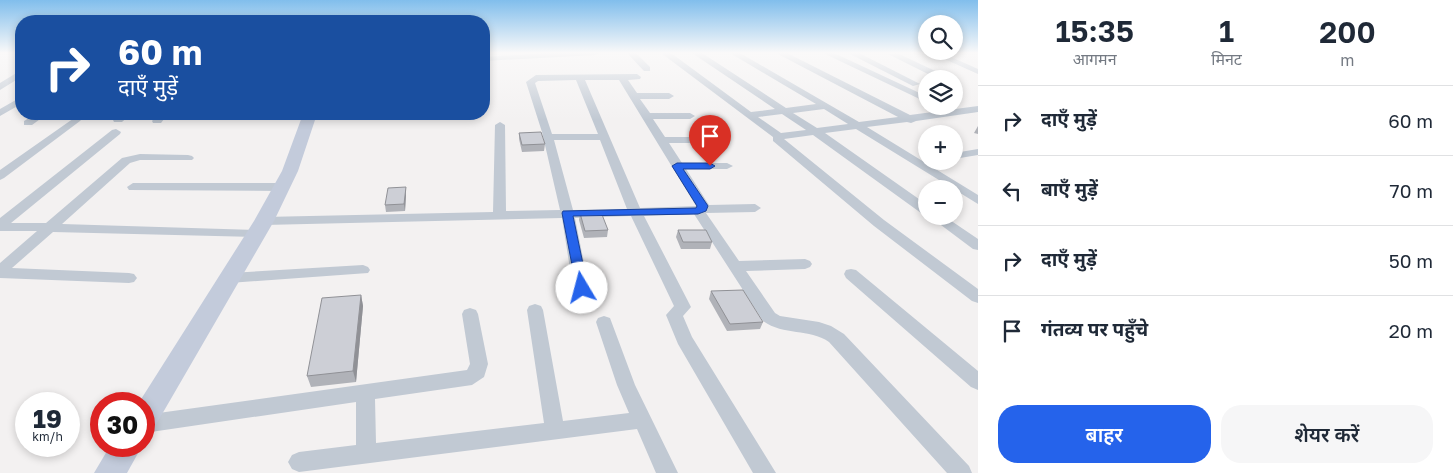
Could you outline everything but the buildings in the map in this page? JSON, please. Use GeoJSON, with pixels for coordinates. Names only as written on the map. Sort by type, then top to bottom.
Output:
{"type":"FeatureCollection","features":[{"type":"Feature","properties":{"kind":"street"},"geometry":{"type":"LineString","coordinates":[[694,75],[779,137],[943,115]]}},
{"type":"Feature","properties":{"kind":"street"},"geometry":{"type":"LineString","coordinates":[[728,75],[816,132],[918,204]]}},
{"type":"Feature","properties":{"kind":"street"},"geometry":{"type":"LineString","coordinates":[[771,75],[918,160]]}},
{"type":"Feature","properties":{"kind":"street"},"geometry":{"type":"LineString","coordinates":[[822,75],[911,120]]}},
{"type":"Feature","properties":{"kind":"street"},"geometry":{"type":"LineString","coordinates":[[873,75],[918,95]]}},
{"type":"Feature","properties":{"kind":"street"},"geometry":{"type":"LineString","coordinates":[[897,75],[916,84]]}},
{"type":"Feature","properties":{"kind":"street"},"geometry":{"type":"LineString","coordinates":[[622,77],[703,206],[700,210]]}},
{"type":"Feature","properties":{"kind":"street"},"geometry":{"type":"LineString","coordinates":[[582,288],[549,137],[530,80],[536,78],[638,77]]}},
{"type":"Feature","properties":{"kind":"street"},"geometry":{"type":"LineString","coordinates":[[0,87],[15,78]]}},
{"type":"Feature","properties":{"kind":"street"},"geometry":{"type":"LineString","coordinates":[[580,79],[635,212],[683,307],[674,315],[684,339],[765,473]]}},
{"type":"Feature","properties":{"kind":"street"},"geometry":{"type":"LineString","coordinates":[[635,96],[670,96]]}},
{"type":"Feature","properties":{"kind":"street"},"geometry":{"type":"LineString","coordinates":[[0,113],[15,104]]}},
{"type":"Feature","properties":{"kind":"street"},"geometry":{"type":"LineString","coordinates":[[749,116],[825,106]]}},
{"type":"Feature","properties":{"kind":"street"},"geometry":{"type":"LineString","coordinates":[[963,112],[978,110]]}},
{"type":"Feature","properties":{"kind":"street"},"geometry":{"type":"LineString","coordinates":[[646,116],[690,116]]}},
{"type":"Feature","properties":{"kind":"street"},"geometry":{"type":"LineString","coordinates":[[28,123],[33,120]]}},
{"type":"Feature","properties":{"kind":"street"},"geometry":{"type":"LineString","coordinates":[[0,176],[76,120]]}},
{"type":"Feature","properties":{"kind":"street"},"geometry":{"type":"LineString","coordinates":[[155,401],[260,227],[293,162],[308,120]]}},
{"type":"Feature","properties":{"kind":"street"},"geometry":{"type":"LineString","coordinates":[[0,226],[120,122]]}},
{"type":"Feature","properties":{"kind":"street"},"geometry":{"type":"LineString","coordinates":[[499,216],[500,125]]}},
{"type":"Feature","properties":{"kind":"street"},"geometry":{"type":"LineString","coordinates":[[549,137],[603,137]]}},
{"type":"Feature","properties":{"kind":"street"},"geometry":{"type":"LineString","coordinates":[[779,137],[778,140],[781,143],[879,223],[978,297]]}},
{"type":"Feature","properties":{"kind":"street"},"geometry":{"type":"LineString","coordinates":[[660,140],[700,140]]}},
{"type":"Feature","properties":{"kind":"street"},"geometry":{"type":"LineString","coordinates":[[963,154],[978,152]]}},
{"type":"Feature","properties":{"kind":"street"},"geometry":{"type":"LineString","coordinates":[[0,272],[126,160],[140,157],[188,158]]}},
{"type":"Feature","properties":{"kind":"street"},"geometry":{"type":"LineString","coordinates":[[677,166],[727,166]]}},
{"type":"Feature","properties":{"kind":"street"},"geometry":{"type":"LineString","coordinates":[[934,170],[978,200]]}},
{"type":"Feature","properties":{"kind":"street"},"geometry":{"type":"LineString","coordinates":[[133,187],[281,187]]}},
{"type":"Feature","properties":{"kind":"street"},"geometry":{"type":"LineString","coordinates":[[0,226],[48,228],[260,227],[567,213],[755,208]]}},
{"type":"Feature","properties":{"kind":"street"},"geometry":{"type":"LineString","coordinates":[[700,210],[762,309],[776,323],[786,326],[818,328],[838,339],[961,473]]}},
{"type":"Feature","properties":{"kind":"street"},"geometry":{"type":"LineString","coordinates":[[948,225],[978,246]]}},
{"type":"Feature","properties":{"kind":"street"},"geometry":{"type":"LineString","coordinates":[[734,266],[805,264]]}},
{"type":"Feature","properties":{"kind":"street"},"geometry":{"type":"LineString","coordinates":[[229,278],[363,270]]}},
{"type":"Feature","properties":{"kind":"street"},"geometry":{"type":"LineString","coordinates":[[0,272],[129,278]]}},
{"type":"Feature","properties":{"kind":"street"},"geometry":{"type":"LineString","coordinates":[[851,274],[978,382]]}},
{"type":"Feature","properties":{"kind":"street"},"geometry":{"type":"LineString","coordinates":[[535,310],[555,430]]}},
{"type":"Feature","properties":{"kind":"street"},"geometry":{"type":"LineString","coordinates":[[155,423],[365,394],[472,377],[478,372],[479,364],[470,314]]}},
{"type":"Feature","properties":{"kind":"street"},"geometry":{"type":"LineString","coordinates":[[604,322],[626,385],[668,473]]}},
{"type":"Feature","properties":{"kind":"street"},"geometry":{"type":"LineString","coordinates":[[365,394],[366,454]]}},
{"type":"Feature","properties":{"kind":"street"},"geometry":{"type":"LineString","coordinates":[[300,462],[642,420]]}},
{"type":"Feature","properties":{"kind":"street"},"geometry":{"type":"LineString","coordinates":[[110,473],[120,457]]}},
{"type":"Feature","properties":{"kind":"route"},"geometry":{"type":"LineString","coordinates":[[582,288],[567,213],[698,211],[703,206],[677,166],[710,166]]}}]}
